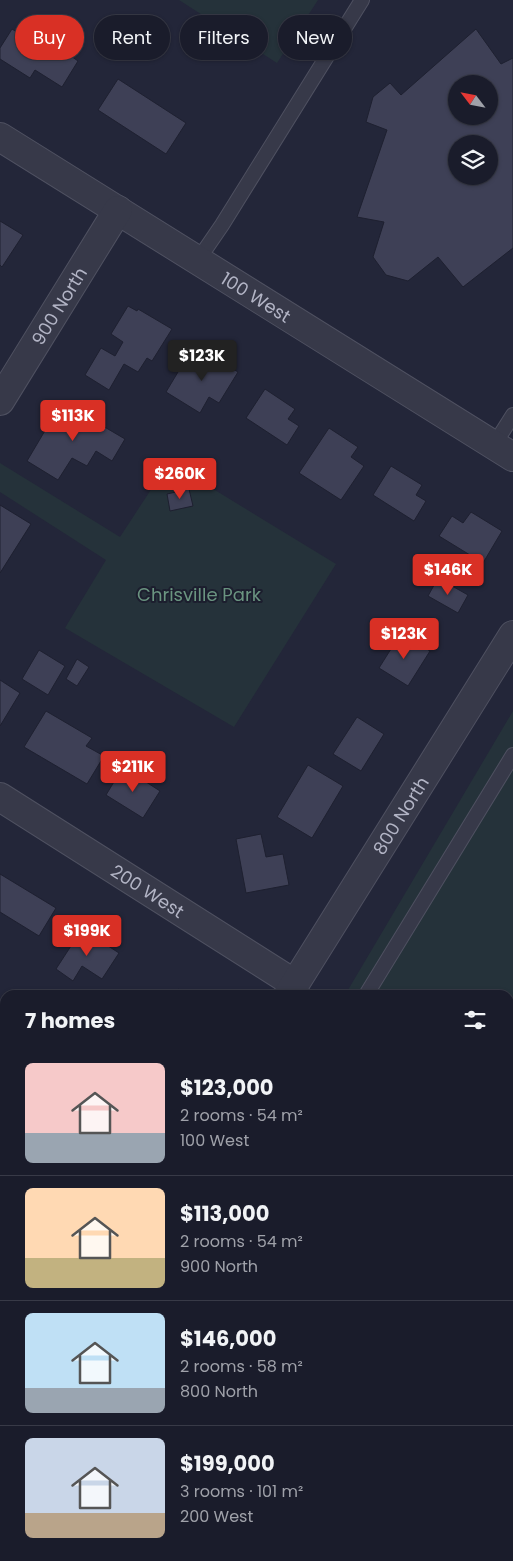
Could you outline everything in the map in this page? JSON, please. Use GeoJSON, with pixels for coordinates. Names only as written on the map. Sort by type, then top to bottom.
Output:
{"type":"FeatureCollection","features":[{"type":"Feature","properties":{"kind":"street","name":"100 West"},"geometry":{"type":"LineString","coordinates":[[0,137],[503,451]]}},
{"type":"Feature","properties":{"kind":"street","name":"900 North"},"geometry":{"type":"LineString","coordinates":[[0,401],[118,210]]}},
{"type":"Feature","properties":{"kind":"street","name":"800 North"},"geometry":{"type":"LineString","coordinates":[[292,990],[513,636]]}},
{"type":"Feature","properties":{"kind":"street","name":"200 West"},"geometry":{"type":"LineString","coordinates":[[0,798],[292,990]]}},
{"type":"Feature","properties":{"kind":"lane"},"geometry":{"type":"LineString","coordinates":[[198,260],[222,225],[362,0]]}},
{"type":"Feature","properties":{"kind":"lane"},"geometry":{"type":"LineString","coordinates":[[503,451],[513,415]]}},
{"type":"Feature","properties":{"kind":"lane"},"geometry":{"type":"LineString","coordinates":[[369,990],[513,755]]}},
{"type":"Feature","properties":{"kind":"green space"},"geometry":{"type":"Polygon","coordinates":[[[179,0],[318,0],[308,15],[278,15],[279,60],[277,63],[268,57],[268,15],[202,15],[179,0]]]}},
{"type":"Feature","properties":{"kind":"green space","name":"Chrisville Park"},"geometry":{"type":"Polygon","coordinates":[[[169,462],[336,564],[234,727],[65,628],[106,560],[0,492],[0,463],[120,537],[169,462]]]}},
{"type":"Feature","properties":{"kind":"green space"},"geometry":{"type":"Polygon","coordinates":[[[513,711],[513,990],[348,990],[513,711]]]}},
{"type":"Feature","properties":{"kind":"building"},"geometry":{"type":"Polygon","coordinates":[[[12,29],[15,31],[15,60],[78,61],[62,87],[35,70],[30,78],[0,59],[0,48],[12,29]]]}},
{"type":"Feature","properties":{"kind":"building"},"geometry":{"type":"Polygon","coordinates":[[[476,29],[501,64],[513,58],[513,248],[463,287],[438,257],[408,281],[386,275],[373,257],[384,222],[357,217],[387,130],[366,122],[373,97],[390,83],[401,95],[476,29]]]}},
{"type":"Feature","properties":{"kind":"building"},"geometry":{"type":"Polygon","coordinates":[[[118,79],[186,123],[166,154],[98,110],[118,79]]]}},
{"type":"Feature","properties":{"kind":"building"},"geometry":{"type":"Polygon","coordinates":[[[0,221],[23,235],[2,267],[0,265],[0,221]]]}},
{"type":"Feature","properties":{"kind":"building"},"geometry":{"type":"Polygon","coordinates":[[[128,306],[137,311],[138,309],[172,329],[152,361],[147,358],[138,372],[124,364],[109,390],[85,375],[101,348],[115,356],[123,342],[111,334],[128,306]]]}},
{"type":"Feature","properties":{"kind":"building"},"geometry":{"type":"Polygon","coordinates":[[[206,352],[238,372],[219,403],[209,397],[200,413],[166,392],[187,357],[199,364],[206,352]]]}},
{"type":"Feature","properties":{"kind":"building"},"geometry":{"type":"Polygon","coordinates":[[[265,389],[295,409],[288,419],[299,426],[287,445],[246,418],[265,389]]]}},
{"type":"Feature","properties":{"kind":"building"},"geometry":{"type":"Polygon","coordinates":[[[62,402],[125,439],[112,461],[96,451],[87,466],[72,458],[58,480],[27,461],[62,402]]]}},
{"type":"Feature","properties":{"kind":"building"},"geometry":{"type":"Polygon","coordinates":[[[329,428],[358,447],[351,457],[364,466],[341,500],[299,473],[329,428]]]}},
{"type":"Feature","properties":{"kind":"building"},"geometry":{"type":"Polygon","coordinates":[[[391,466],[422,485],[416,495],[426,501],[414,521],[373,495],[391,466]]]}},
{"type":"Feature","properties":{"kind":"building"},"geometry":{"type":"Polygon","coordinates":[[[189,489],[193,506],[170,511],[167,494],[189,489]]]}},
{"type":"Feature","properties":{"kind":"building"},"geometry":{"type":"Polygon","coordinates":[[[0,505],[31,524],[0,573],[0,505]]]}},
{"type":"Feature","properties":{"kind":"building"},"geometry":{"type":"Polygon","coordinates":[[[471,512],[502,531],[483,563],[439,536],[452,516],[463,523],[471,512]]]}},
{"type":"Feature","properties":{"kind":"building"},"geometry":{"type":"Polygon","coordinates":[[[438,578],[468,595],[458,613],[428,596],[438,578]]]}},
{"type":"Feature","properties":{"kind":"building"},"geometry":{"type":"Polygon","coordinates":[[[401,633],[430,651],[408,686],[379,668],[401,633]]]}},
{"type":"Feature","properties":{"kind":"building"},"geometry":{"type":"Polygon","coordinates":[[[39,650],[65,666],[48,695],[22,679],[39,650]]]}},
{"type":"Feature","properties":{"kind":"building"},"geometry":{"type":"Polygon","coordinates":[[[77,659],[89,667],[77,686],[66,679],[77,659]]]}},
{"type":"Feature","properties":{"kind":"building"},"geometry":{"type":"Polygon","coordinates":[[[0,680],[20,693],[0,726],[0,680]]]}},
{"type":"Feature","properties":{"kind":"building"},"geometry":{"type":"Polygon","coordinates":[[[46,711],[92,738],[86,746],[104,756],[87,784],[24,747],[46,711]]]}},
{"type":"Feature","properties":{"kind":"building"},"geometry":{"type":"Polygon","coordinates":[[[357,717],[384,734],[361,771],[333,754],[357,717]]]}},
{"type":"Feature","properties":{"kind":"building"},"geometry":{"type":"Polygon","coordinates":[[[308,765],[343,786],[312,838],[277,817],[308,765]]]}},
{"type":"Feature","properties":{"kind":"building"},"geometry":{"type":"Polygon","coordinates":[[[123,767],[160,791],[143,818],[106,795],[123,767]]]}},
{"type":"Feature","properties":{"kind":"building"},"geometry":{"type":"Polygon","coordinates":[[[261,834],[266,857],[283,854],[289,885],[246,893],[236,839],[261,834]]]}},
{"type":"Feature","properties":{"kind":"building"},"geometry":{"type":"Polygon","coordinates":[[[0,874],[56,908],[39,936],[0,912],[0,874]]]}},
{"type":"Feature","properties":{"kind":"building"},"geometry":{"type":"Polygon","coordinates":[[[82,929],[119,953],[102,979],[82,966],[73,981],[56,969],[82,929]]]}}]}
